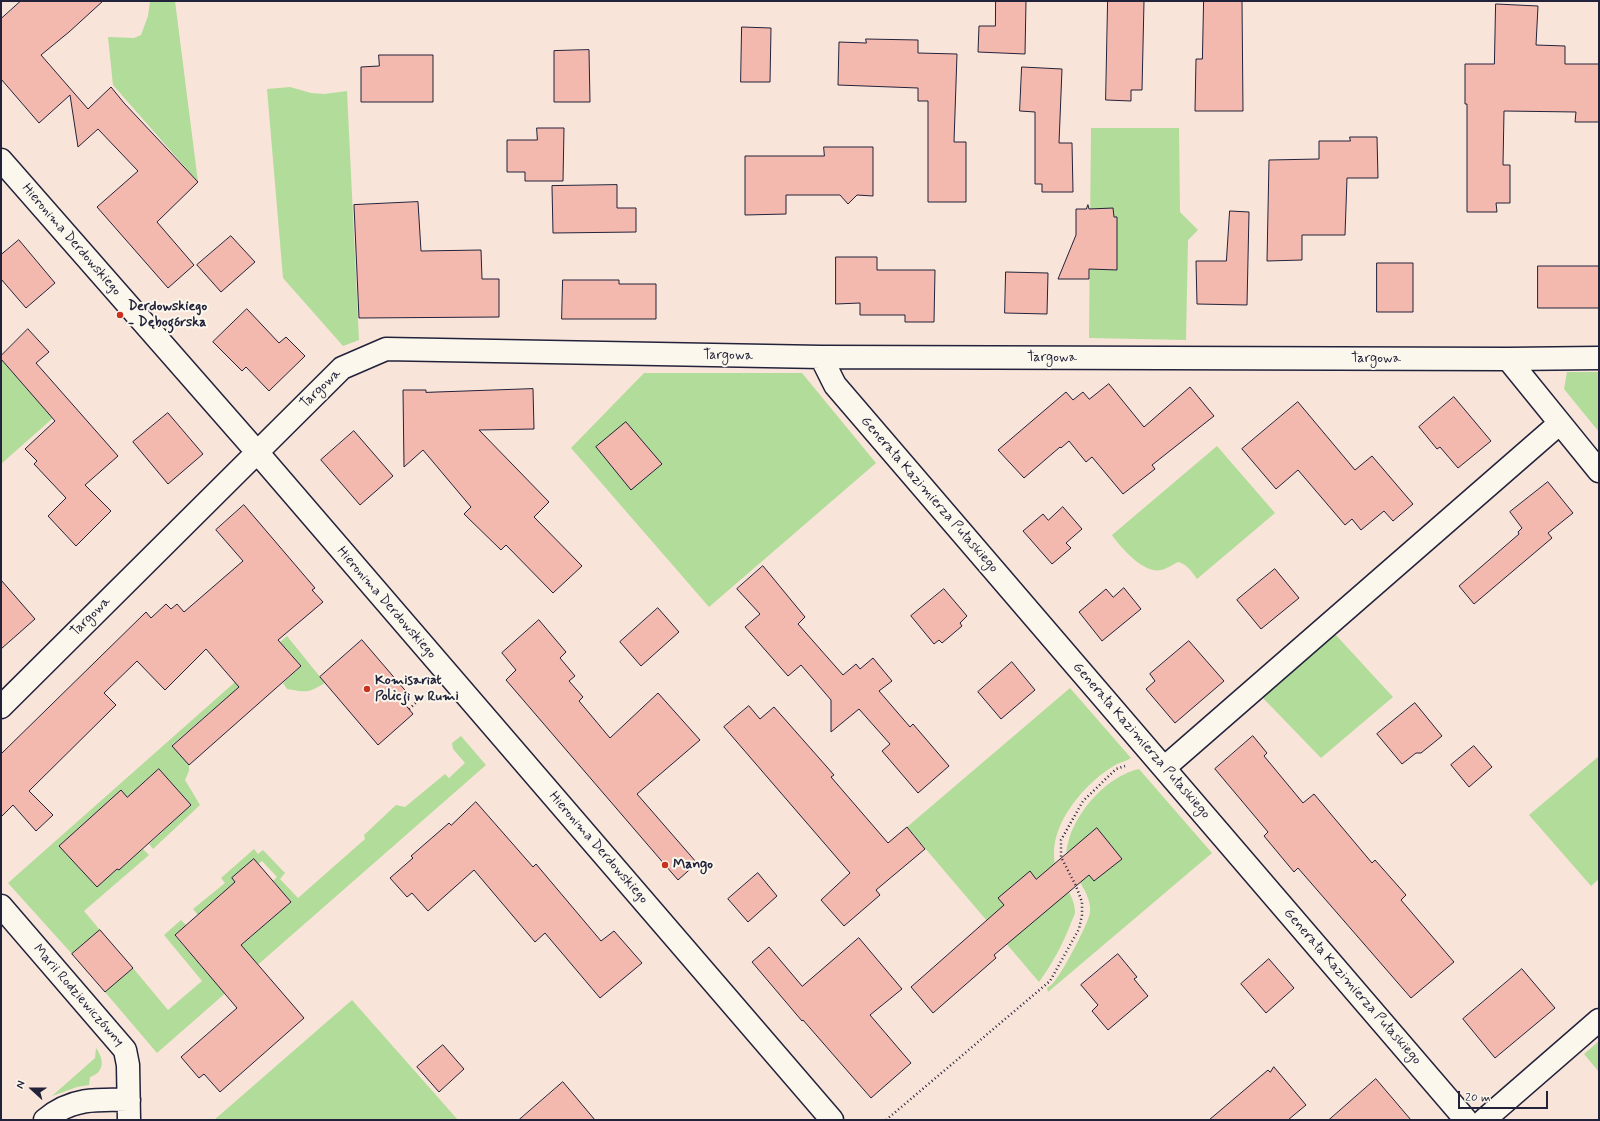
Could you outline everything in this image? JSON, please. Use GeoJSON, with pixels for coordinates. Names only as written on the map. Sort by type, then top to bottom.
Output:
{"type":"FeatureCollection","features":[{"type":"Feature","properties":{"kind":"street","name":"Hieronima Derdowskiego"},"geometry":{"type":"LineString","coordinates":[[1,160],[257,452],[832,1120]]}},
{"type":"Feature","properties":{"kind":"street","name":"Targowa"},"geometry":{"type":"LineString","coordinates":[[1,707],[342,368],[386,350],[821,357],[1599,358]]}},
{"type":"Feature","properties":{"kind":"street","name":"Generała Kazimierza Pułaskiego"},"geometry":{"type":"LineString","coordinates":[[821,357],[835,386],[1466,1120]]}},
{"type":"Feature","properties":{"kind":"street"},"geometry":{"type":"LineString","coordinates":[[1508,359],[1599,471]]}},
{"type":"Feature","properties":{"kind":"street"},"geometry":{"type":"LineString","coordinates":[[1164,768],[1560,423]]}},
{"type":"Feature","properties":{"kind":"street","name":"Marii Rodziewiczówny"},"geometry":{"type":"LineString","coordinates":[[1,906],[125,1050],[128,1065],[129,1110]]}},
{"type":"Feature","properties":{"kind":"street"},"geometry":{"type":"LineString","coordinates":[[1484,1120],[1599,1020]]}},
{"type":"Feature","properties":{"kind":"street"},"geometry":{"type":"LineString","coordinates":[[45,1120],[56,1111],[79,1101],[101,1099],[129,1110]]}},
{"type":"Feature","properties":{"kind":"path"},"geometry":{"type":"LineString","coordinates":[[409,709],[432,689]]}},
{"type":"Feature","properties":{"kind":"path"},"geometry":{"type":"LineString","coordinates":[[886,1120],[1050,981],[1078,929],[1082,915],[1082,902],[1076,886],[1061,857],[1061,840],[1082,801],[1116,769],[1130,764],[1148,750]]}},
{"type":"Feature","properties":{"kind":"green space"},"geometry":{"type":"Polygon","coordinates":[[[150,1],[175,1],[198,182],[113,85],[108,37],[134,38],[141,35],[148,16],[150,1]]]}},
{"type":"Feature","properties":{"kind":"green space"},"geometry":{"type":"Polygon","coordinates":[[[290,87],[311,93],[324,94],[347,91],[359,340],[343,346],[283,278],[267,89],[290,87]]]}},
{"type":"Feature","properties":{"kind":"green space"},"geometry":{"type":"Polygon","coordinates":[[[1091,128],[1179,128],[1180,212],[1198,230],[1188,240],[1186,340],[1089,338],[1091,128]]]}},
{"type":"Feature","properties":{"kind":"green space"},"geometry":{"type":"Polygon","coordinates":[[[1,359],[53,418],[1,464],[1,359]]]}},
{"type":"Feature","properties":{"kind":"green space"},"geometry":{"type":"Polygon","coordinates":[[[1567,372],[1599,372],[1599,432],[1564,389],[1567,372]]]}},
{"type":"Feature","properties":{"kind":"green space"},"geometry":{"type":"Polygon","coordinates":[[[644,373],[802,373],[876,463],[709,607],[571,448],[644,373]]]}},
{"type":"Feature","properties":{"kind":"green space"},"geometry":{"type":"Polygon","coordinates":[[[1217,446],[1275,513],[1197,579],[1187,566],[1178,562],[1161,570],[1147,568],[1140,564],[1121,547],[1112,535],[1217,446]]]}},
{"type":"Feature","properties":{"kind":"green space"},"geometry":{"type":"Polygon","coordinates":[[[1334,633],[1393,697],[1321,758],[1261,696],[1334,633]]]}},
{"type":"Feature","properties":{"kind":"green space"},"geometry":{"type":"Polygon","coordinates":[[[287,636],[325,683],[310,691],[287,689],[283,683],[301,666],[285,647],[172,745],[189,765],[189,771],[185,780],[200,805],[153,849],[149,844],[191,805],[158,769],[126,798],[60,846],[97,887],[143,849],[149,855],[84,911],[100,930],[72,954],[8,883],[287,636]]]}},
{"type":"Feature","properties":{"kind":"green space"},"geometry":{"type":"Polygon","coordinates":[[[1070,688],[1131,758],[1117,764],[1092,782],[1070,808],[1062,822],[1056,837],[1054,852],[1056,867],[1073,900],[1075,913],[1061,946],[1039,982],[907,827],[1070,688]]]}},
{"type":"Feature","properties":{"kind":"green space"},"geometry":{"type":"Polygon","coordinates":[[[461,736],[486,765],[157,1053],[105,992],[133,968],[168,1010],[202,981],[164,935],[181,920],[186,925],[175,936],[208,974],[291,902],[273,881],[277,877],[262,861],[258,864],[254,859],[232,878],[235,882],[198,915],[193,909],[225,883],[221,878],[254,849],[258,854],[263,850],[285,873],[280,879],[298,898],[365,839],[364,835],[396,805],[405,807],[445,774],[449,778],[465,763],[453,749],[452,743],[461,736]]]}},
{"type":"Feature","properties":{"kind":"green space"},"geometry":{"type":"Polygon","coordinates":[[[1599,756],[1599,879],[1591,886],[1529,815],[1599,756]]]}},
{"type":"Feature","properties":{"kind":"green space"},"geometry":{"type":"Polygon","coordinates":[[[1139,769],[1212,853],[1048,992],[1047,988],[1058,977],[1075,948],[1090,912],[1088,898],[1070,866],[1067,857],[1067,847],[1073,828],[1079,816],[1096,795],[1106,786],[1127,773],[1139,769]]]}},
{"type":"Feature","properties":{"kind":"green space"},"geometry":{"type":"Polygon","coordinates":[[[352,1000],[458,1120],[214,1120],[352,1000]]]}},
{"type":"Feature","properties":{"kind":"green space"},"geometry":{"type":"Polygon","coordinates":[[[1599,1041],[1599,1072],[1584,1054],[1599,1041]]]}},
{"type":"Feature","properties":{"kind":"green space"},"geometry":{"type":"Polygon","coordinates":[[[96,1048],[101,1056],[102,1065],[101,1069],[95,1075],[90,1077],[89,1085],[77,1087],[52,1096],[95,1058],[96,1048]]]}},
{"type":"Feature","properties":{"kind":"building"},"geometry":{"type":"Polygon","coordinates":[[[21,1],[103,1],[41,55],[88,109],[111,87],[124,103],[198,182],[157,222],[194,265],[168,288],[97,207],[138,171],[98,129],[78,147],[70,95],[39,123],[1,79],[1,19],[21,1]]]}},
{"type":"Feature","properties":{"kind":"building"},"geometry":{"type":"Polygon","coordinates":[[[996,1],[1026,1],[1025,54],[978,52],[979,26],[995,26],[996,1]]]}},
{"type":"Feature","properties":{"kind":"building"},"geometry":{"type":"Polygon","coordinates":[[[1108,1],[1144,1],[1142,90],[1131,90],[1131,101],[1106,100],[1108,1]]]}},
{"type":"Feature","properties":{"kind":"building"},"geometry":{"type":"Polygon","coordinates":[[[1204,1],[1242,1],[1243,111],[1195,111],[1196,59],[1202,59],[1204,1]]]}},
{"type":"Feature","properties":{"kind":"building"},"geometry":{"type":"Polygon","coordinates":[[[1496,4],[1538,6],[1536,45],[1565,46],[1565,64],[1599,64],[1599,122],[1575,122],[1576,112],[1504,111],[1503,165],[1510,165],[1510,203],[1496,203],[1497,212],[1467,212],[1467,104],[1465,104],[1465,64],[1494,64],[1496,4]]]}},
{"type":"Feature","properties":{"kind":"building"},"geometry":{"type":"Polygon","coordinates":[[[742,27],[771,28],[770,82],[741,82],[742,27]]]}},
{"type":"Feature","properties":{"kind":"building"},"geometry":{"type":"Polygon","coordinates":[[[866,39],[918,40],[918,53],[957,54],[954,142],[966,142],[966,202],[928,202],[928,101],[918,101],[918,88],[838,85],[839,42],[866,43],[866,39]]]}},
{"type":"Feature","properties":{"kind":"building"},"geometry":{"type":"Polygon","coordinates":[[[589,50],[590,102],[554,102],[554,51],[589,50]]]}},
{"type":"Feature","properties":{"kind":"building"},"geometry":{"type":"Polygon","coordinates":[[[379,55],[433,55],[433,102],[361,102],[361,67],[379,66],[379,55]]]}},
{"type":"Feature","properties":{"kind":"building"},"geometry":{"type":"Polygon","coordinates":[[[1022,67],[1062,69],[1059,143],[1072,143],[1073,192],[1042,192],[1042,184],[1035,184],[1035,112],[1020,111],[1022,67]]]}},
{"type":"Feature","properties":{"kind":"building"},"geometry":{"type":"Polygon","coordinates":[[[537,128],[564,128],[563,181],[525,181],[525,172],[507,172],[507,140],[537,140],[537,128]]]}},
{"type":"Feature","properties":{"kind":"building"},"geometry":{"type":"Polygon","coordinates":[[[1350,137],[1377,137],[1378,178],[1347,178],[1345,235],[1302,235],[1302,260],[1267,261],[1269,160],[1319,159],[1319,141],[1350,141],[1350,137]]]}},
{"type":"Feature","properties":{"kind":"building"},"geometry":{"type":"Polygon","coordinates":[[[824,147],[873,147],[873,196],[857,195],[848,204],[840,195],[786,195],[786,214],[745,215],[745,156],[824,156],[824,147]]]}},
{"type":"Feature","properties":{"kind":"building"},"geometry":{"type":"Polygon","coordinates":[[[617,185],[617,208],[636,208],[636,232],[553,233],[552,186],[617,185]]]}},
{"type":"Feature","properties":{"kind":"building"},"geometry":{"type":"Polygon","coordinates":[[[418,202],[421,251],[481,250],[482,279],[499,279],[499,317],[359,318],[354,205],[418,202]]]}},
{"type":"Feature","properties":{"kind":"building"},"geometry":{"type":"Polygon","coordinates":[[[1088,205],[1089,209],[1113,208],[1114,217],[1117,217],[1117,270],[1089,269],[1089,279],[1058,279],[1076,235],[1076,209],[1086,209],[1088,205]]]}},
{"type":"Feature","properties":{"kind":"building"},"geometry":{"type":"Polygon","coordinates":[[[1230,211],[1249,212],[1247,305],[1197,304],[1196,261],[1226,261],[1230,211]]]}},
{"type":"Feature","properties":{"kind":"building"},"geometry":{"type":"Polygon","coordinates":[[[231,236],[255,262],[221,292],[197,265],[231,236]]]}},
{"type":"Feature","properties":{"kind":"building"},"geometry":{"type":"Polygon","coordinates":[[[19,240],[55,283],[26,308],[1,279],[1,255],[19,240]]]}},
{"type":"Feature","properties":{"kind":"building"},"geometry":{"type":"Polygon","coordinates":[[[836,257],[877,257],[877,270],[935,270],[934,322],[905,322],[905,315],[860,315],[860,303],[836,304],[836,257]]]}},
{"type":"Feature","properties":{"kind":"building"},"geometry":{"type":"Polygon","coordinates":[[[1377,263],[1413,263],[1413,312],[1377,312],[1377,263]]]}},
{"type":"Feature","properties":{"kind":"building"},"geometry":{"type":"Polygon","coordinates":[[[1538,266],[1599,266],[1599,308],[1538,308],[1538,266]]]}},
{"type":"Feature","properties":{"kind":"building"},"geometry":{"type":"Polygon","coordinates":[[[1006,272],[1048,273],[1047,314],[1005,313],[1006,272]]]}},
{"type":"Feature","properties":{"kind":"building"},"geometry":{"type":"Polygon","coordinates":[[[563,280],[619,280],[619,284],[656,284],[656,319],[562,319],[563,280]]]}},
{"type":"Feature","properties":{"kind":"building"},"geometry":{"type":"Polygon","coordinates":[[[247,309],[279,343],[286,337],[305,356],[269,391],[246,367],[242,371],[213,342],[247,309]]]}},
{"type":"Feature","properties":{"kind":"building"},"geometry":{"type":"Polygon","coordinates":[[[28,329],[49,352],[36,363],[118,456],[85,485],[111,511],[76,546],[48,516],[66,498],[34,464],[37,461],[25,449],[55,421],[1,359],[1,356],[28,329]]]}},
{"type":"Feature","properties":{"kind":"building"},"geometry":{"type":"Polygon","coordinates":[[[1109,384],[1144,427],[1190,387],[1214,416],[1152,465],[1155,469],[1123,494],[1092,457],[1086,462],[1069,441],[1024,478],[998,450],[1066,392],[1073,400],[1083,392],[1089,399],[1109,384]]]}},
{"type":"Feature","properties":{"kind":"building"},"geometry":{"type":"Polygon","coordinates":[[[533,389],[534,429],[479,430],[549,502],[534,517],[582,566],[553,593],[506,545],[501,550],[464,514],[471,507],[423,450],[404,467],[403,390],[426,390],[426,392],[533,389]]]}},
{"type":"Feature","properties":{"kind":"building"},"geometry":{"type":"Polygon","coordinates":[[[1454,397],[1491,441],[1458,468],[1440,447],[1437,449],[1419,427],[1454,397]]]}},
{"type":"Feature","properties":{"kind":"building"},"geometry":{"type":"Polygon","coordinates":[[[1298,402],[1355,470],[1372,456],[1413,504],[1393,521],[1384,511],[1361,530],[1352,519],[1345,525],[1298,470],[1276,489],[1242,449],[1298,402]]]}},
{"type":"Feature","properties":{"kind":"building"},"geometry":{"type":"Polygon","coordinates":[[[168,413],[203,454],[168,484],[133,442],[168,413]]]}},
{"type":"Feature","properties":{"kind":"building"},"geometry":{"type":"Polygon","coordinates":[[[626,422],[662,464],[631,490],[596,447],[626,422]]]}},
{"type":"Feature","properties":{"kind":"building"},"geometry":{"type":"Polygon","coordinates":[[[354,431],[393,476],[360,505],[321,460],[354,431]]]}},
{"type":"Feature","properties":{"kind":"building"},"geometry":{"type":"Polygon","coordinates":[[[1548,482],[1573,513],[1548,533],[1552,538],[1474,604],[1459,586],[1519,534],[1518,532],[1522,528],[1510,512],[1548,482]]]}},
{"type":"Feature","properties":{"kind":"building"},"geometry":{"type":"Polygon","coordinates":[[[244,505],[315,588],[312,590],[323,602],[278,640],[301,666],[189,765],[172,746],[239,687],[206,649],[165,690],[137,661],[104,693],[116,705],[29,791],[53,815],[36,831],[13,805],[1,817],[1,754],[146,612],[151,618],[166,604],[171,609],[177,604],[184,612],[243,561],[216,530],[244,505]]]}},
{"type":"Feature","properties":{"kind":"building"},"geometry":{"type":"Polygon","coordinates":[[[1063,507],[1082,529],[1066,543],[1071,548],[1052,564],[1023,531],[1043,514],[1048,520],[1063,507]]]}},
{"type":"Feature","properties":{"kind":"building"},"geometry":{"type":"Polygon","coordinates":[[[763,566],[805,617],[798,624],[843,675],[856,664],[860,669],[873,658],[892,681],[879,691],[910,727],[913,724],[949,766],[918,793],[882,751],[890,744],[859,709],[831,732],[831,700],[801,665],[788,676],[745,627],[760,614],[737,589],[763,566]]]}},
{"type":"Feature","properties":{"kind":"building"},"geometry":{"type":"Polygon","coordinates":[[[1275,569],[1299,598],[1261,629],[1237,600],[1275,569]]]}},
{"type":"Feature","properties":{"kind":"building"},"geometry":{"type":"Polygon","coordinates":[[[1,580],[35,619],[1,649],[1,580]]]}},
{"type":"Feature","properties":{"kind":"building"},"geometry":{"type":"Polygon","coordinates":[[[1124,588],[1141,609],[1102,641],[1079,612],[1106,589],[1113,597],[1124,588]]]}},
{"type":"Feature","properties":{"kind":"building"},"geometry":{"type":"Polygon","coordinates":[[[944,589],[967,616],[960,623],[962,626],[942,643],[939,640],[934,644],[911,616],[944,589]]]}},
{"type":"Feature","properties":{"kind":"building"},"geometry":{"type":"Polygon","coordinates":[[[658,608],[679,632],[641,666],[620,642],[658,608]]]}},
{"type":"Feature","properties":{"kind":"building"},"geometry":{"type":"Polygon","coordinates":[[[539,620],[566,652],[560,658],[575,676],[569,681],[583,697],[579,701],[610,738],[658,693],[700,740],[637,794],[697,863],[678,880],[506,680],[516,670],[502,653],[539,620]]]}},
{"type":"Feature","properties":{"kind":"building","name":"Komisariat Policji w Rumi"},"geometry":{"type":"Polygon","coordinates":[[[362,640],[410,696],[403,702],[413,714],[378,745],[320,677],[362,640]]]}},
{"type":"Feature","properties":{"kind":"building"},"geometry":{"type":"Polygon","coordinates":[[[1189,641],[1224,681],[1175,723],[1146,689],[1155,681],[1150,674],[1189,641]]]}},
{"type":"Feature","properties":{"kind":"building"},"geometry":{"type":"Polygon","coordinates":[[[1012,662],[1035,690],[1001,719],[978,692],[1012,662]]]}},
{"type":"Feature","properties":{"kind":"building"},"geometry":{"type":"Polygon","coordinates":[[[1415,703],[1442,736],[1421,753],[1416,753],[1402,764],[1377,734],[1415,703]]]}},
{"type":"Feature","properties":{"kind":"building"},"geometry":{"type":"Polygon","coordinates":[[[749,706],[760,719],[774,707],[834,775],[831,777],[888,843],[907,827],[925,849],[876,890],[880,895],[844,926],[821,900],[850,873],[724,727],[749,706]]]}},
{"type":"Feature","properties":{"kind":"building"},"geometry":{"type":"Polygon","coordinates":[[[1253,736],[1267,753],[1264,756],[1303,803],[1314,794],[1372,863],[1375,860],[1406,895],[1401,900],[1454,962],[1411,998],[1298,868],[1294,872],[1264,836],[1268,832],[1215,769],[1253,736]]]}},
{"type":"Feature","properties":{"kind":"building"},"geometry":{"type":"Polygon","coordinates":[[[1474,746],[1492,767],[1469,787],[1451,765],[1474,746]]]}},
{"type":"Feature","properties":{"kind":"building"},"geometry":{"type":"Polygon","coordinates":[[[159,769],[191,805],[119,870],[117,869],[97,887],[59,846],[121,790],[127,797],[159,769]]]}},
{"type":"Feature","properties":{"kind":"building"},"geometry":{"type":"Polygon","coordinates":[[[476,802],[533,867],[536,864],[601,941],[614,931],[642,963],[600,998],[545,933],[535,942],[474,870],[428,911],[412,893],[407,897],[390,878],[413,858],[411,856],[449,823],[451,825],[476,802]]]}},
{"type":"Feature","properties":{"kind":"building"},"geometry":{"type":"Polygon","coordinates":[[[1097,828],[1122,859],[1094,881],[1089,875],[994,955],[996,958],[933,1013],[911,987],[1004,905],[998,898],[1030,871],[1036,879],[1097,828]]]}},
{"type":"Feature","properties":{"kind":"building"},"geometry":{"type":"Polygon","coordinates":[[[254,859],[291,902],[241,945],[304,1018],[220,1092],[204,1074],[199,1078],[181,1057],[237,1008],[175,935],[235,882],[232,878],[254,859]]]}},
{"type":"Feature","properties":{"kind":"building"},"geometry":{"type":"Polygon","coordinates":[[[758,873],[777,896],[748,922],[728,899],[758,873]]]}},
{"type":"Feature","properties":{"kind":"building"},"geometry":{"type":"Polygon","coordinates":[[[100,930],[133,968],[105,992],[72,954],[100,930]]]}},
{"type":"Feature","properties":{"kind":"building"},"geometry":{"type":"Polygon","coordinates":[[[859,938],[902,989],[870,1015],[911,1063],[871,1098],[803,1020],[802,1021],[752,962],[769,947],[802,986],[859,938]]]}},
{"type":"Feature","properties":{"kind":"building"},"geometry":{"type":"Polygon","coordinates":[[[1118,954],[1137,977],[1134,979],[1148,996],[1108,1030],[1092,1011],[1098,1005],[1081,985],[1118,954]]]}},
{"type":"Feature","properties":{"kind":"building"},"geometry":{"type":"Polygon","coordinates":[[[1269,959],[1294,988],[1266,1013],[1241,984],[1269,959]]]}},
{"type":"Feature","properties":{"kind":"building"},"geometry":{"type":"Polygon","coordinates":[[[1522,969],[1555,1008],[1495,1058],[1463,1019],[1522,969]]]}},
{"type":"Feature","properties":{"kind":"building"},"geometry":{"type":"Polygon","coordinates":[[[443,1045],[464,1069],[439,1092],[417,1067],[443,1045]]]}},
{"type":"Feature","properties":{"kind":"building"},"geometry":{"type":"Polygon","coordinates":[[[1274,1067],[1306,1105],[1288,1120],[1209,1120],[1268,1070],[1270,1072],[1274,1067]]]}},
{"type":"Feature","properties":{"kind":"building"},"geometry":{"type":"Polygon","coordinates":[[[1376,1079],[1411,1120],[1329,1120],[1376,1079]]]}},
{"type":"Feature","properties":{"kind":"building"},"geometry":{"type":"Polygon","coordinates":[[[563,1082],[595,1120],[519,1120],[563,1082]]]}},
{"type":"Feature","properties":{"kind":"place","name":"Derdowskiego - Dębogórska"},"geometry":{"type":"Point","coordinates":[120,315]}},
{"type":"Feature","properties":{"kind":"place","name":"Komisariat Policji w Rumi"},"geometry":{"type":"Point","coordinates":[367,689]}},
{"type":"Feature","properties":{"kind":"place","name":"Mango"},"geometry":{"type":"Point","coordinates":[665,865]}}]}
